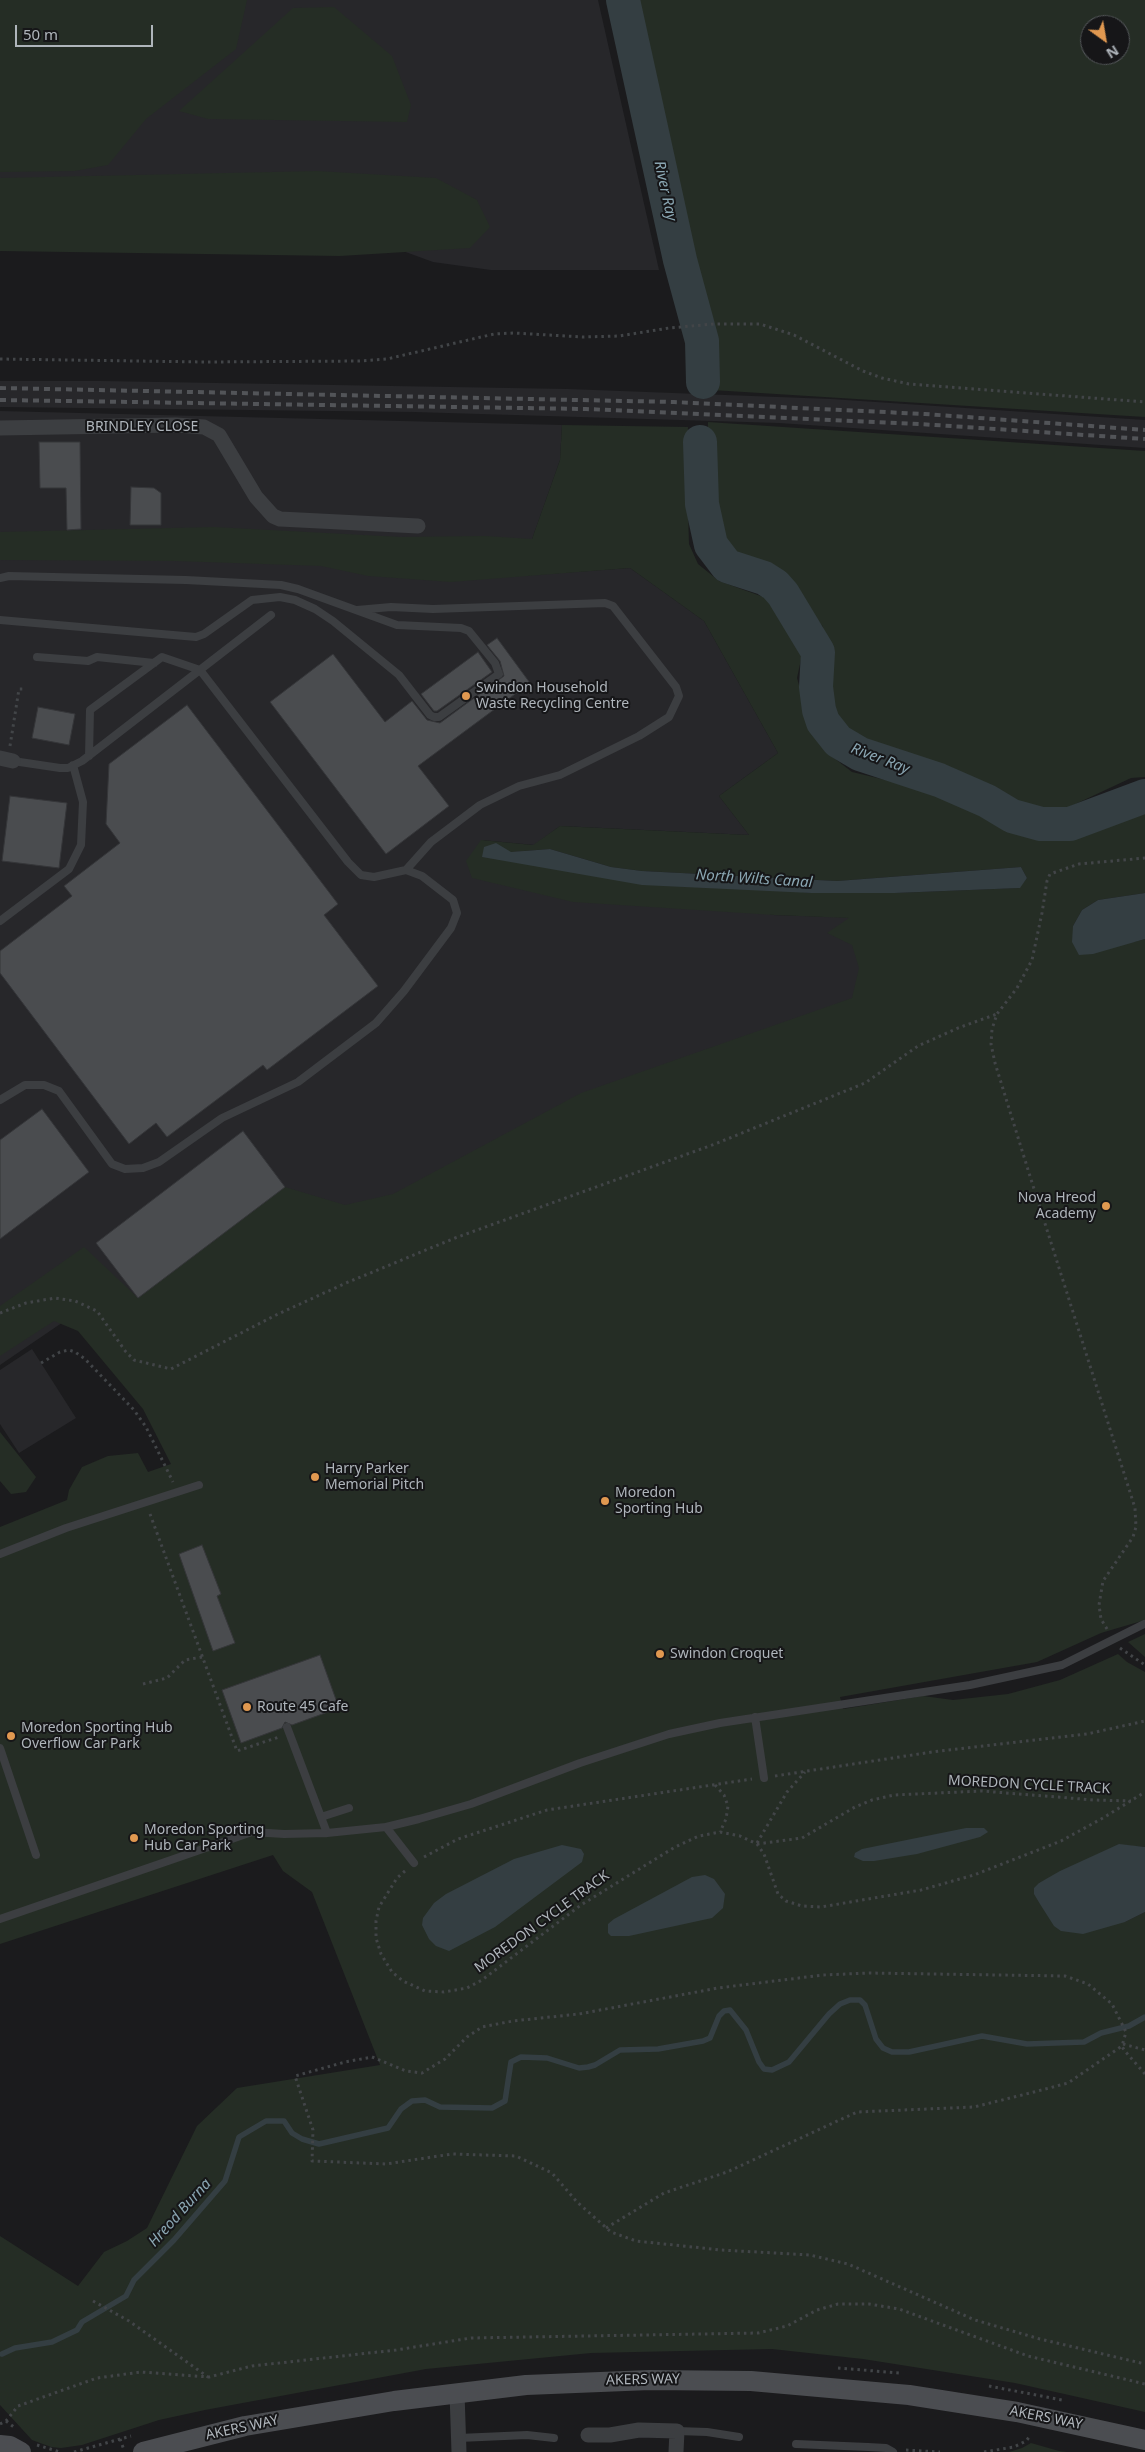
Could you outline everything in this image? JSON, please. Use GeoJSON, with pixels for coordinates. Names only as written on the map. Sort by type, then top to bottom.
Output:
{"type":"FeatureCollection","features":[{"type":"Feature","properties":{"kind":"main road","name":"AKERS WAY"},"geometry":{"type":"LineString","coordinates":[[143,2452],[205,2435],[337,2410],[456,2392],[592,2381],[710,2380],[790,2383],[874,2391],[974,2404],[1056,2419],[1145,2440]]}},
{"type":"Feature","properties":{"kind":"main road"},"geometry":{"type":"LineString","coordinates":[[0,2445],[10,2446],[21,2452]]}},
{"type":"Feature","properties":{"kind":"street","name":"BRINDLEY CLOSE"},"geometry":{"type":"LineString","coordinates":[[0,428],[176,425],[204,427],[219,435],[256,497],[273,516],[280,519],[418,526]]}},
{"type":"Feature","properties":{"kind":"street"},"geometry":{"type":"LineString","coordinates":[[456,2392],[459,2445]]}},
{"type":"Feature","properties":{"kind":"street"},"geometry":{"type":"LineString","coordinates":[[588,2435],[610,2435],[639,2430],[677,2431],[676,2452]]}},
{"type":"Feature","properties":{"kind":"lane"},"geometry":{"type":"LineString","coordinates":[[0,578],[9,576],[260,582],[298,589],[397,625],[461,628],[469,631],[495,662],[499,674],[439,717],[430,716],[399,676],[332,620],[295,600],[280,597],[252,600],[204,634],[196,637],[0,620]]}},
{"type":"Feature","properties":{"kind":"lane"},"geometry":{"type":"LineString","coordinates":[[355,610],[391,607],[433,610],[605,603],[614,606],[676,687],[679,696],[670,717],[639,736],[560,775],[520,786],[480,805],[431,842],[406,870]]}},
{"type":"Feature","properties":{"kind":"lane"},"geometry":{"type":"LineString","coordinates":[[7,755],[60,768],[73,766],[89,756],[271,615]]}},
{"type":"Feature","properties":{"kind":"lane"},"geometry":{"type":"LineString","coordinates":[[37,657],[88,661],[97,657],[154,663]]}},
{"type":"Feature","properties":{"kind":"lane"},"geometry":{"type":"LineString","coordinates":[[0,1100],[25,1085],[44,1085],[59,1091],[112,1164],[126,1169],[143,1168],[159,1162],[222,1118],[298,1082],[376,1022],[404,991],[451,928],[457,913],[453,900],[422,876],[406,870],[374,877],[362,875],[348,862],[200,670],[162,657],[90,710],[89,756]]}},
{"type":"Feature","properties":{"kind":"lane"},"geometry":{"type":"LineString","coordinates":[[0,921],[69,869],[81,845],[83,802],[73,766]]}},
{"type":"Feature","properties":{"kind":"lane"},"geometry":{"type":"LineString","coordinates":[[0,1554],[66,1528],[199,1485]]}},
{"type":"Feature","properties":{"kind":"lane"},"geometry":{"type":"LineString","coordinates":[[0,1919],[252,1832],[327,1834],[386,1826],[470,1804],[626,1747],[711,1725],[970,1685],[1062,1665],[1144,1624]]}},
{"type":"Feature","properties":{"kind":"lane"},"geometry":{"type":"LineString","coordinates":[[755,1717],[764,1778]]}},
{"type":"Feature","properties":{"kind":"lane"},"geometry":{"type":"LineString","coordinates":[[288,1730],[327,1834]]}},
{"type":"Feature","properties":{"kind":"lane"},"geometry":{"type":"LineString","coordinates":[[0,1748],[36,1855]]}},
{"type":"Feature","properties":{"kind":"lane"},"geometry":{"type":"LineString","coordinates":[[321,1817],[348,1808]]}},
{"type":"Feature","properties":{"kind":"lane"},"geometry":{"type":"LineString","coordinates":[[386,1826],[414,1864]]}},
{"type":"Feature","properties":{"kind":"lane"},"geometry":{"type":"LineString","coordinates":[[677,2431],[707,2432],[739,2437]]}},
{"type":"Feature","properties":{"kind":"lane"},"geometry":{"type":"LineString","coordinates":[[459,2445],[527,2434],[554,2438]]}},
{"type":"Feature","properties":{"kind":"lane"},"geometry":{"type":"LineString","coordinates":[[796,2444],[886,2448],[893,2452]]}},
{"type":"Feature","properties":{"kind":"path"},"geometry":{"type":"LineString","coordinates":[[0,359],[360,362],[387,359],[494,334],[521,333],[583,338],[619,336],[669,328],[714,324],[760,324],[775,328],[813,344],[863,371],[882,378],[909,384],[1145,402]]}},
{"type":"Feature","properties":{"kind":"path"},"geometry":{"type":"LineString","coordinates":[[7,755],[19,688],[23,689]]}},
{"type":"Feature","properties":{"kind":"path"},"geometry":{"type":"LineString","coordinates":[[1145,858],[1079,864],[1050,874],[1047,881],[1032,960],[1016,988],[997,1014],[992,1029],[991,1044],[995,1063],[1135,1508],[1136,1527],[1133,1537],[1103,1581],[1099,1605],[1101,1619],[1113,1640],[1129,1656],[1145,1665]]}},
{"type":"Feature","properties":{"kind":"path"},"geometry":{"type":"LineString","coordinates":[[0,1313],[26,1303],[55,1298],[75,1302],[97,1312],[134,1360],[171,1369],[276,1315],[346,1283],[454,1238],[698,1150],[865,1083],[918,1046],[958,1028],[997,1014]]}},
{"type":"Feature","properties":{"kind":"path"},"geometry":{"type":"LineString","coordinates":[[41,1363],[60,1352],[69,1350],[85,1359],[134,1410],[146,1427],[177,1492]]}},
{"type":"Feature","properties":{"kind":"path"},"geometry":{"type":"LineString","coordinates":[[146,1502],[237,1751],[288,1730]]}},
{"type":"Feature","properties":{"kind":"path"},"geometry":{"type":"LineString","coordinates":[[143,1684],[167,1678],[185,1660],[202,1657]]}},
{"type":"Feature","properties":{"kind":"path","name":"MOREDON CYCLE TRACK"},"geometry":{"type":"LineString","coordinates":[[1145,1721],[1087,1734],[932,1752],[547,1810],[458,1839],[414,1864],[397,1878],[379,1907],[376,1921],[376,1938],[381,1954],[403,1981],[425,1991],[444,1992],[467,1988],[482,1980],[580,1905],[675,1847],[699,1836],[720,1832],[740,1836],[757,1844],[764,1854],[778,1894],[786,1901],[802,1906],[821,1907],[912,1892],[974,1875],[1060,1841],[1145,1792]]}},
{"type":"Feature","properties":{"kind":"path"},"geometry":{"type":"LineString","coordinates":[[757,1844],[787,1792],[806,1771]]}},
{"type":"Feature","properties":{"kind":"path"},"geometry":{"type":"LineString","coordinates":[[715,1785],[724,1795],[728,1806],[726,1819],[720,1832]]}},
{"type":"Feature","properties":{"kind":"path","name":"MOREDON CYCLE TRACK"},"geometry":{"type":"LineString","coordinates":[[757,1844],[802,1838],[855,1807],[872,1800],[894,1795],[982,1791],[1131,1801]]}},
{"type":"Feature","properties":{"kind":"path"},"geometry":{"type":"LineString","coordinates":[[606,2228],[664,2193],[727,2172],[857,2112],[974,2107],[1068,2083],[1123,2045],[1126,2032],[1112,2004],[1088,1984],[1065,1976],[1015,1974],[851,1974],[718,1988],[579,2014],[513,2021],[482,2027],[467,2037],[445,2059],[422,2073],[406,2071],[372,2057],[345,2062],[295,2076],[313,2130],[312,2161],[386,2164],[452,2154],[516,2156],[552,2173],[577,2202],[606,2228],[611,2232],[636,2241],[721,2250],[810,2256],[848,2264],[975,2320],[1145,2364]]}},
{"type":"Feature","properties":{"kind":"path"},"geometry":{"type":"LineString","coordinates":[[1123,2045],[1145,2050]]}},
{"type":"Feature","properties":{"kind":"path"},"geometry":{"type":"LineString","coordinates":[[1123,2045],[1134,2063],[1145,2074]]}},
{"type":"Feature","properties":{"kind":"path"},"geometry":{"type":"LineString","coordinates":[[93,2301],[111,2310],[209,2377]]}},
{"type":"Feature","properties":{"kind":"path"},"geometry":{"type":"LineString","coordinates":[[0,2424],[6,2421],[18,2406],[60,2389],[97,2378],[141,2372],[209,2377],[252,2366],[396,2350],[471,2338],[758,2333],[787,2326],[817,2310],[838,2304],[869,2304],[899,2310],[1028,2356],[1145,2384]]}},
{"type":"Feature","properties":{"kind":"path"},"geometry":{"type":"LineString","coordinates":[[984,2452],[1014,2447],[1026,2441],[1030,2436]]}},
{"type":"Feature","properties":{"kind":"path"},"geometry":{"type":"LineString","coordinates":[[120,2439],[124,2452]]}},
{"type":"Feature","properties":{"kind":"path"},"geometry":{"type":"LineString","coordinates":[[903,2452],[906,2450],[940,2452]]}},
{"type":"Feature","properties":{"kind":"shaded area"},"geometry":{"type":"Polygon","coordinates":[[[0,0],[598,0],[659,270],[491,270],[433,262],[392,247],[0,249],[0,0]]]}},
{"type":"Feature","properties":{"kind":"shaded area"},"geometry":{"type":"Polygon","coordinates":[[[0,0],[247,0],[236,49],[146,119],[108,165],[75,171],[0,172],[0,0]]]}},
{"type":"Feature","properties":{"kind":"shaded area"},"geometry":{"type":"Polygon","coordinates":[[[635,0],[1145,0],[1145,417],[712,390],[645,32],[635,0]]]}},
{"type":"Feature","properties":{"kind":"shaded area"},"geometry":{"type":"Polygon","coordinates":[[[334,7],[392,56],[411,105],[407,122],[208,119],[179,111],[293,8],[334,7]]]}},
{"type":"Feature","properties":{"kind":"shaded area"},"geometry":{"type":"Polygon","coordinates":[[[317,171],[436,178],[477,200],[490,227],[470,248],[340,256],[0,251],[0,178],[317,171]]]}},
{"type":"Feature","properties":{"kind":"shaded area"},"geometry":{"type":"Polygon","coordinates":[[[0,381],[568,389],[831,399],[1145,420],[1145,448],[779,423],[414,412],[0,407],[0,381]]]}},
{"type":"Feature","properties":{"kind":"shaded area"},"geometry":{"type":"Polygon","coordinates":[[[0,411],[562,425],[560,460],[519,576],[630,568],[704,621],[778,753],[719,796],[749,835],[560,826],[534,845],[481,840],[774,915],[865,918],[872,1002],[140,1359],[97,1299],[0,1365],[0,411]]]}},
{"type":"Feature","properties":{"kind":"shaded area"},"geometry":{"type":"Polygon","coordinates":[[[708,422],[1145,451],[1145,777],[1131,778],[1052,815],[1017,811],[957,774],[863,747],[842,730],[829,706],[823,627],[800,597],[733,552],[719,524],[707,449],[708,422]]]}},
{"type":"Feature","properties":{"kind":"shaded area"},"geometry":{"type":"Polygon","coordinates":[[[562,425],[688,427],[689,544],[698,564],[719,581],[769,599],[796,630],[803,650],[797,678],[808,717],[825,751],[852,772],[945,794],[1010,828],[1059,826],[1145,797],[1145,893],[1098,900],[1082,910],[1073,926],[1134,942],[1145,939],[1145,1620],[1101,1633],[1037,1662],[840,1697],[843,1709],[923,1696],[953,1700],[1008,1694],[1060,1680],[1118,1654],[1127,1662],[1145,1672],[1145,1847],[1119,1845],[1039,1883],[1125,1922],[1145,1912],[1145,2412],[1015,2383],[863,2359],[772,2349],[591,2353],[426,2369],[205,2410],[159,2420],[82,2445],[61,2448],[51,2447],[32,2440],[0,2405],[0,2236],[78,2286],[104,2252],[127,2241],[147,2228],[197,2126],[237,2088],[380,2065],[312,1892],[283,1871],[273,1855],[0,1944],[0,1527],[67,1500],[69,1490],[82,1467],[108,1456],[138,1453],[148,1472],[171,1464],[143,1409],[78,1331],[54,1321],[0,1356],[0,1306],[84,1247],[138,1298],[285,1187],[345,1205],[393,1194],[581,1093],[852,998],[859,968],[852,945],[827,933],[849,918],[573,902],[472,878],[466,861],[481,840],[533,845],[560,826],[749,835],[719,796],[778,753],[704,621],[630,568],[451,582],[368,576],[321,566],[175,561],[0,560],[0,532],[214,527],[401,537],[485,536],[532,539],[560,460],[562,425]],[[550,849],[511,852],[482,857],[811,893],[895,893],[1019,888],[1027,878],[1021,867],[837,881],[642,871],[611,867],[550,849]]]}},
{"type":"Feature","properties":{"kind":"shaded area"},"geometry":{"type":"Polygon","coordinates":[[[32,1349],[76,1418],[19,1453],[0,1424],[0,1370],[32,1349]]]}},
{"type":"Feature","properties":{"kind":"shaded area"},"geometry":{"type":"Polygon","coordinates":[[[0,1432],[36,1477],[26,1492],[11,1494],[0,1481],[0,1432]]]}},
{"type":"Feature","properties":{"kind":"shaded area"},"geometry":{"type":"Polygon","coordinates":[[[1145,1634],[1145,1657],[1128,1642],[1145,1634]]]}},
{"type":"Feature","properties":{"kind":"shaded area"},"geometry":{"type":"Polygon","coordinates":[[[1031,2443],[1059,2451],[1067,2452],[1009,2452],[1031,2443]]]}},
{"type":"Feature","properties":{"kind":"water","name":"North Wilts Canal"},"geometry":{"type":"Polygon","coordinates":[[[496,843],[511,852],[550,849],[611,867],[642,871],[837,881],[1021,867],[1027,878],[1020,888],[895,893],[811,893],[642,885],[482,857],[484,847],[496,843]]]}},
{"type":"Feature","properties":{"kind":"water"},"geometry":{"type":"Polygon","coordinates":[[[1145,893],[1145,939],[1093,954],[1079,955],[1072,942],[1073,926],[1082,910],[1098,900],[1145,893]]]}},
{"type":"Feature","properties":{"kind":"water"},"geometry":{"type":"Polygon","coordinates":[[[966,1828],[984,1828],[988,1832],[980,1837],[917,1854],[874,1861],[863,1861],[854,1857],[855,1853],[862,1849],[966,1828]]]}},
{"type":"Feature","properties":{"kind":"water"},"geometry":{"type":"Polygon","coordinates":[[[1119,1844],[1145,1847],[1145,1912],[1125,1922],[1083,1934],[1061,1931],[1054,1926],[1034,1894],[1034,1888],[1060,1871],[1119,1844]]]}},
{"type":"Feature","properties":{"kind":"water"},"geometry":{"type":"Polygon","coordinates":[[[562,1845],[581,1849],[584,1854],[582,1862],[495,1927],[449,1951],[436,1946],[429,1939],[422,1925],[423,1918],[434,1903],[446,1894],[514,1859],[562,1845]]]}},
{"type":"Feature","properties":{"kind":"water"},"geometry":{"type":"Polygon","coordinates":[[[705,1875],[714,1879],[725,1894],[723,1908],[712,1918],[629,1936],[611,1936],[608,1933],[608,1924],[614,1919],[692,1877],[705,1875]]]}},
{"type":"Feature","properties":{"kind":"building"},"geometry":{"type":"Polygon","coordinates":[[[39,442],[80,442],[81,529],[67,530],[66,488],[40,488],[39,442]]]}},
{"type":"Feature","properties":{"kind":"building"},"geometry":{"type":"Polygon","coordinates":[[[131,487],[154,488],[161,493],[161,525],[130,525],[131,487]]]}},
{"type":"Feature","properties":{"kind":"building"},"geometry":{"type":"Polygon","coordinates":[[[497,638],[530,683],[418,766],[449,806],[386,854],[270,702],[333,654],[385,722],[412,701],[427,720],[440,723],[504,676],[500,661],[487,645],[497,638]]]}},
{"type":"Feature","properties":{"kind":"building"},"geometry":{"type":"Polygon","coordinates":[[[478,652],[492,672],[437,711],[434,711],[421,694],[478,652]]]}},
{"type":"Feature","properties":{"kind":"building"},"geometry":{"type":"Polygon","coordinates":[[[187,705],[338,904],[324,915],[378,986],[267,1070],[263,1065],[167,1137],[156,1123],[129,1144],[0,973],[0,951],[72,896],[64,886],[120,843],[106,824],[109,764],[187,705]]]}},
{"type":"Feature","properties":{"kind":"building"},"geometry":{"type":"Polygon","coordinates":[[[38,707],[75,714],[69,745],[32,738],[38,707]]]}},
{"type":"Feature","properties":{"kind":"building"},"geometry":{"type":"Polygon","coordinates":[[[10,796],[67,803],[59,868],[2,861],[10,796]]]}},
{"type":"Feature","properties":{"kind":"building"},"geometry":{"type":"Polygon","coordinates":[[[42,1109],[89,1172],[0,1239],[0,1140],[42,1109]]]}},
{"type":"Feature","properties":{"kind":"building"},"geometry":{"type":"Polygon","coordinates":[[[243,1131],[285,1187],[138,1298],[96,1243],[243,1131]]]}},
{"type":"Feature","properties":{"kind":"building"},"geometry":{"type":"Polygon","coordinates":[[[202,1545],[221,1594],[217,1596],[235,1643],[213,1651],[179,1554],[202,1545]]]}},
{"type":"Feature","properties":{"kind":"building"},"geometry":{"type":"Polygon","coordinates":[[[320,1655],[339,1708],[292,1725],[285,1722],[282,1728],[241,1743],[222,1690],[320,1655]]]}},
{"type":"Feature","properties":{"kind":"waterway","name":"River Ray"},"geometry":{"type":"LineString","coordinates":[[623,0],[680,260],[702,341],[703,382]]}},
{"type":"Feature","properties":{"kind":"waterway","name":"River Ray"},"geometry":{"type":"LineString","coordinates":[[700,442],[702,504],[711,545],[727,566],[764,578],[775,585],[783,594],[818,652],[816,687],[819,710],[823,722],[838,741],[860,754],[939,780],[987,801],[1012,816],[1041,824],[1070,824],[1145,796]]}},
{"type":"Feature","properties":{"kind":"waterway","name":"Hreod Burna"},"geometry":{"type":"LineString","coordinates":[[2,2354],[15,2348],[52,2342],[77,2330],[82,2322],[126,2296],[134,2280],[174,2240],[225,2181],[239,2137],[266,2121],[284,2121],[292,2133],[302,2139],[319,2144],[388,2128],[401,2109],[412,2101],[425,2100],[440,2107],[492,2108],[505,2101],[511,2062],[521,2057],[547,2058],[579,2068],[588,2067],[595,2065],[620,2050],[658,2049],[703,2041],[710,2038],[719,2016],[724,2011],[730,2010],[746,2030],[759,2062],[764,2069],[772,2070],[789,2062],[829,2014],[840,2004],[850,2000],[860,2000],[865,2005],[876,2039],[883,2048],[892,2052],[909,2052],[982,2036],[1027,2044],[1084,2042],[1101,2033],[1129,2026],[1145,2017]]}},
{"type":"Feature","properties":{"kind":"railway"},"geometry":{"type":"LineString","coordinates":[[0,388],[674,402],[925,414],[1145,430]]}},
{"type":"Feature","properties":{"kind":"railway"},"geometry":{"type":"LineString","coordinates":[[0,400],[586,409],[920,424],[1145,439]]}},
{"type":"Feature","properties":{"kind":"place","name":"Swindon Household Waste Recycling Centre"},"geometry":{"type":"Point","coordinates":[466,696]}},
{"type":"Feature","properties":{"kind":"place","name":"Nova Hreod Academy"},"geometry":{"type":"Point","coordinates":[1106,1206]}},
{"type":"Feature","properties":{"kind":"place","name":"Harry Parker Memorial Pitch"},"geometry":{"type":"Point","coordinates":[315,1477]}},
{"type":"Feature","properties":{"kind":"place","name":"Moredon Sporting Hub"},"geometry":{"type":"Point","coordinates":[605,1501]}},
{"type":"Feature","properties":{"kind":"place","name":"Swindon Croquet"},"geometry":{"type":"Point","coordinates":[660,1654]}},
{"type":"Feature","properties":{"kind":"place","name":"Route 45 Cafe"},"geometry":{"type":"Point","coordinates":[247,1707]}},
{"type":"Feature","properties":{"kind":"place","name":"Moredon Sporting Hub Overflow Car Park"},"geometry":{"type":"Point","coordinates":[11,1736]}},
{"type":"Feature","properties":{"kind":"place","name":"Moredon Sporting Hub Car Park"},"geometry":{"type":"Point","coordinates":[134,1838]}}]}
